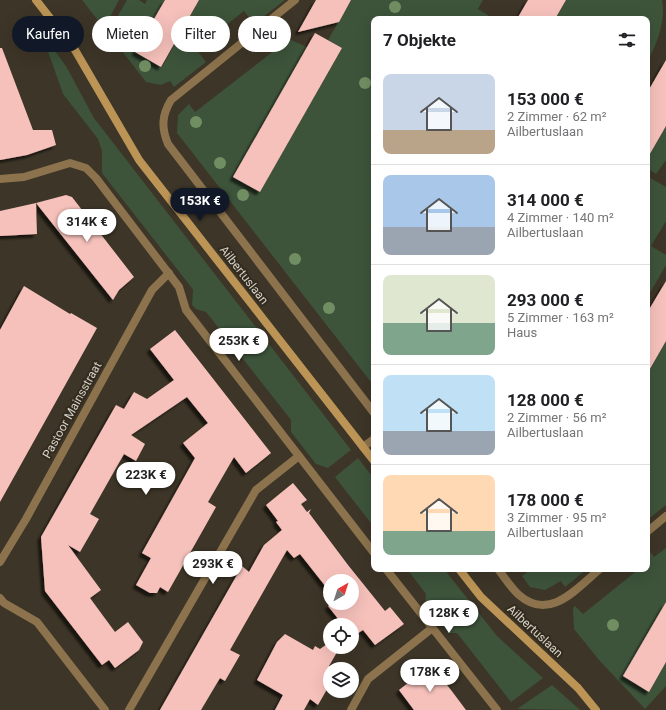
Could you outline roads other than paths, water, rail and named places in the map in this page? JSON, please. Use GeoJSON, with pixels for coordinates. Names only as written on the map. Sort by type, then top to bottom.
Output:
{"type":"FeatureCollection","features":[{"type":"Feature","properties":{"kind":"main road","name":"Ailbertuslaan"},"geometry":{"type":"LineString","coordinates":[[36,0],[75,50],[139,160],[371,457]]}},
{"type":"Feature","properties":{"kind":"main road","name":"Ailbertuslaan"},"geometry":{"type":"LineString","coordinates":[[461,572],[481,597],[578,688],[596,710]]}},
{"type":"Feature","properties":{"kind":"street","name":"Ailbertuslaan"},"geometry":{"type":"LineString","coordinates":[[295,0],[171,100],[165,113],[163,127],[168,144],[371,409]]}},
{"type":"Feature","properties":{"kind":"street"},"geometry":{"type":"LineString","coordinates":[[0,179],[24,177],[70,163],[86,168],[96,178],[169,273],[178,287],[186,310],[371,549]]}},
{"type":"Feature","properties":{"kind":"street","name":"Pastoor Mainsstraat"},"geometry":{"type":"LineString","coordinates":[[0,562],[30,512],[152,290],[169,273]]}},
{"type":"Feature","properties":{"kind":"street"},"geometry":{"type":"LineString","coordinates":[[363,447],[371,441]]}},
{"type":"Feature","properties":{"kind":"street"},"geometry":{"type":"LineString","coordinates":[[129,710],[256,490],[299,456]]}},
{"type":"Feature","properties":{"kind":"street"},"geometry":{"type":"LineString","coordinates":[[650,529],[666,516]]}},
{"type":"Feature","properties":{"kind":"street"},"geometry":{"type":"LineString","coordinates":[[388,572],[497,710]]}},
{"type":"Feature","properties":{"kind":"street","name":"Ailbertuslaan"},"geometry":{"type":"LineString","coordinates":[[500,572],[518,594],[527,601],[544,606],[554,605],[562,600],[596,572]]}},
{"type":"Feature","properties":{"kind":"street"},"geometry":{"type":"LineString","coordinates":[[0,598],[4,603],[37,622],[105,710]]}},
{"type":"Feature","properties":{"kind":"street"},"geometry":{"type":"LineString","coordinates":[[351,710],[368,679],[432,629]]}}]}
